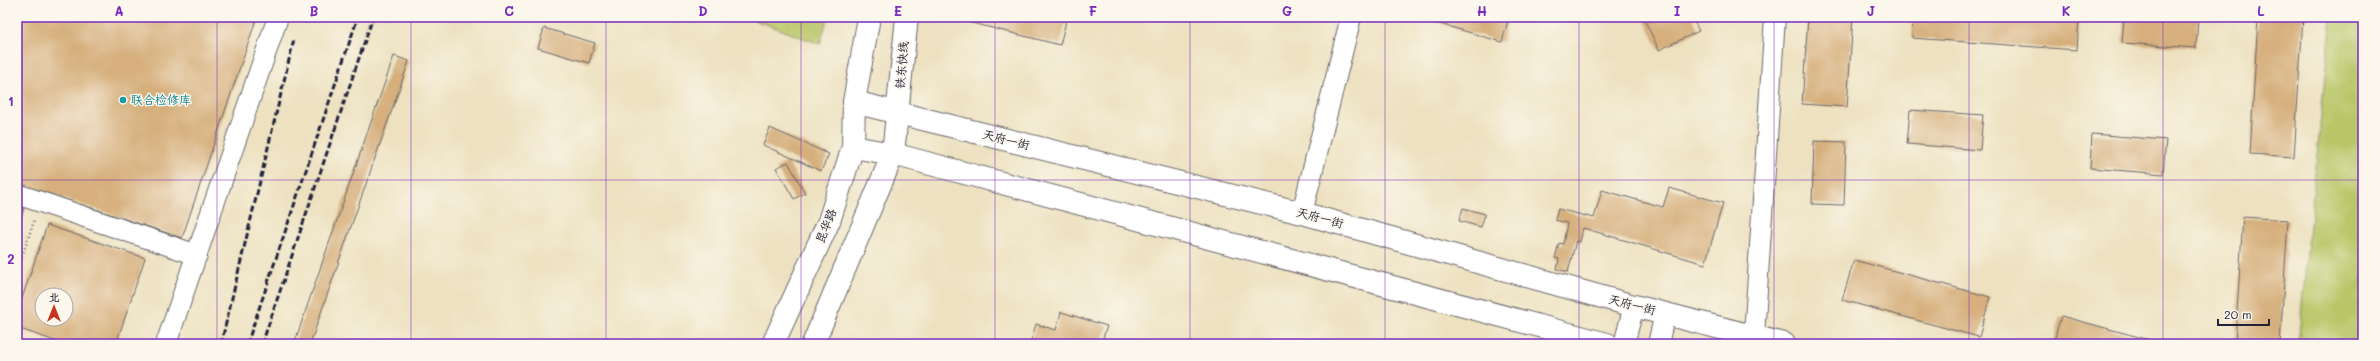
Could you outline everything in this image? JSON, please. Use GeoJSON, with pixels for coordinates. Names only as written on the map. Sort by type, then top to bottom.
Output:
{"type":"FeatureCollection","features":[{"type":"Feature","properties":{"kind":"main road"},"geometry":{"type":"LineString","coordinates":[[854,102],[869,17]]}},
{"type":"Feature","properties":{"kind":"main road","name":"铁东快线"},"geometry":{"type":"LineString","coordinates":[[897,113],[907,17]]}},
{"type":"Feature","properties":{"kind":"main road","name":"天府一街"},"geometry":{"type":"LineString","coordinates":[[854,102],[1302,213],[1634,306],[1784,344]]}},
{"type":"Feature","properties":{"kind":"main road","name":"昆华路"},"geometry":{"type":"LineString","coordinates":[[773,344],[829,221],[853,147],[854,102]]}},
{"type":"Feature","properties":{"kind":"main road"},"geometry":{"type":"LineString","coordinates":[[813,344],[893,154],[897,113]]}},
{"type":"Feature","properties":{"kind":"main road"},"geometry":{"type":"LineString","coordinates":[[853,147],[893,154],[1607,344]]}},
{"type":"Feature","properties":{"kind":"street"},"geometry":{"type":"LineString","coordinates":[[166,344],[278,17]]}},
{"type":"Feature","properties":{"kind":"street"},"geometry":{"type":"LineString","coordinates":[[1302,213],[1351,17]]}},
{"type":"Feature","properties":{"kind":"street"},"geometry":{"type":"LineString","coordinates":[[1754,336],[1776,17]]}},
{"type":"Feature","properties":{"kind":"street"},"geometry":{"type":"LineString","coordinates":[[17,194],[197,255]]}},
{"type":"Feature","properties":{"kind":"street"},"geometry":{"type":"LineString","coordinates":[[1624,344],[1634,306]]}},
{"type":"Feature","properties":{"kind":"street"},"geometry":{"type":"LineString","coordinates":[[1658,344],[1666,313]]}},
{"type":"Feature","properties":{"kind":"path"},"geometry":{"type":"LineString","coordinates":[[17,271],[40,202]]}},
{"type":"Feature","properties":{"kind":"green space"},"geometry":{"type":"Polygon","coordinates":[[[746,17],[828,17],[820,44],[746,17]]]}},
{"type":"Feature","properties":{"kind":"green space"},"geometry":{"type":"Polygon","coordinates":[[[2331,17],[2363,17],[2363,344],[2298,344],[2331,17]]]}},
{"type":"Feature","properties":{"kind":"building","name":"联合检修库"},"geometry":{"type":"Polygon","coordinates":[[[17,17],[257,17],[182,238],[17,183],[17,17]]]}},
{"type":"Feature","properties":{"kind":"building"},"geometry":{"type":"Polygon","coordinates":[[[969,17],[1067,17],[1060,45],[968,22],[969,17]]]}},
{"type":"Feature","properties":{"kind":"building"},"geometry":{"type":"Polygon","coordinates":[[[1430,17],[1509,17],[1502,42],[1430,21],[1430,17]]]}},
{"type":"Feature","properties":{"kind":"building"},"geometry":{"type":"Polygon","coordinates":[[[1643,17],[1692,17],[1699,31],[1659,50],[1643,17]]]}},
{"type":"Feature","properties":{"kind":"building"},"geometry":{"type":"Polygon","coordinates":[[[1808,17],[1853,17],[1847,107],[1802,104],[1808,17]]]}},
{"type":"Feature","properties":{"kind":"building"},"geometry":{"type":"Polygon","coordinates":[[[1913,17],[2079,17],[2077,50],[1912,38],[1913,17]]]}},
{"type":"Feature","properties":{"kind":"building"},"geometry":{"type":"Polygon","coordinates":[[[2124,17],[2198,17],[2196,48],[2122,43],[2124,17]]]}},
{"type":"Feature","properties":{"kind":"building"},"geometry":{"type":"Polygon","coordinates":[[[2258,17],[2303,17],[2294,157],[2250,154],[2258,17]]]}},
{"type":"Feature","properties":{"kind":"building"},"geometry":{"type":"Polygon","coordinates":[[[544,28],[595,43],[589,63],[538,48],[544,28]]]}},
{"type":"Feature","properties":{"kind":"building"},"geometry":{"type":"Polygon","coordinates":[[[394,56],[409,61],[310,344],[294,344],[394,56]]]}},
{"type":"Feature","properties":{"kind":"building"},"geometry":{"type":"Polygon","coordinates":[[[1910,110],[1983,115],[1980,150],[1907,144],[1910,110]]]}},
{"type":"Feature","properties":{"kind":"building"},"geometry":{"type":"Polygon","coordinates":[[[770,128],[829,154],[821,171],[763,145],[770,128]]]}},
{"type":"Feature","properties":{"kind":"building"},"geometry":{"type":"Polygon","coordinates":[[[2092,134],[2166,140],[2163,174],[2090,168],[2092,134]]]}},
{"type":"Feature","properties":{"kind":"building"},"geometry":{"type":"Polygon","coordinates":[[[1814,141],[1846,142],[1844,205],[1812,204],[1814,141]]]}},
{"type":"Feature","properties":{"kind":"building"},"geometry":{"type":"Polygon","coordinates":[[[788,162],[805,193],[794,199],[776,168],[788,162]]]}},
{"type":"Feature","properties":{"kind":"building"},"geometry":{"type":"Polygon","coordinates":[[[1669,188],[1723,203],[1705,264],[1583,228],[1580,242],[1576,241],[1568,272],[1557,269],[1559,259],[1555,258],[1559,243],[1563,244],[1567,223],[1555,220],[1558,209],[1594,218],[1602,190],[1663,207],[1669,188]]]}},
{"type":"Feature","properties":{"kind":"building"},"geometry":{"type":"Polygon","coordinates":[[[17,206],[24,209],[19,223],[17,223],[17,206]]]}},
{"type":"Feature","properties":{"kind":"building"},"geometry":{"type":"Polygon","coordinates":[[[1463,208],[1485,214],[1481,227],[1459,221],[1463,208]]]}},
{"type":"Feature","properties":{"kind":"building"},"geometry":{"type":"Polygon","coordinates":[[[2243,217],[2288,220],[2280,344],[2235,344],[2243,217]]]}},
{"type":"Feature","properties":{"kind":"building"},"geometry":{"type":"Polygon","coordinates":[[[47,225],[145,258],[116,344],[64,344],[17,328],[17,313],[47,225]]]}},
{"type":"Feature","properties":{"kind":"building"},"geometry":{"type":"Polygon","coordinates":[[[1854,260],[1990,297],[1979,337],[1842,300],[1854,260]]]}},
{"type":"Feature","properties":{"kind":"building"},"geometry":{"type":"Polygon","coordinates":[[[1061,312],[1107,326],[1101,344],[1030,344],[1036,324],[1056,330],[1061,312]]]}},
{"type":"Feature","properties":{"kind":"building"},"geometry":{"type":"Polygon","coordinates":[[[2061,316],[2150,340],[2149,344],[2053,344],[2061,316]]]}},
{"type":"Feature","properties":{"kind":"railway"},"geometry":{"type":"LineString","coordinates":[[247,344],[358,17]]}},
{"type":"Feature","properties":{"kind":"railway"},"geometry":{"type":"LineString","coordinates":[[262,344],[373,17]]}},
{"type":"Feature","properties":{"kind":"railway"},"geometry":{"type":"LineString","coordinates":[[221,344],[294,39]]}},
{"type":"Feature","properties":{"kind":"place","name":"联合检修库"},"geometry":{"type":"Point","coordinates":[123,100]}}]}
